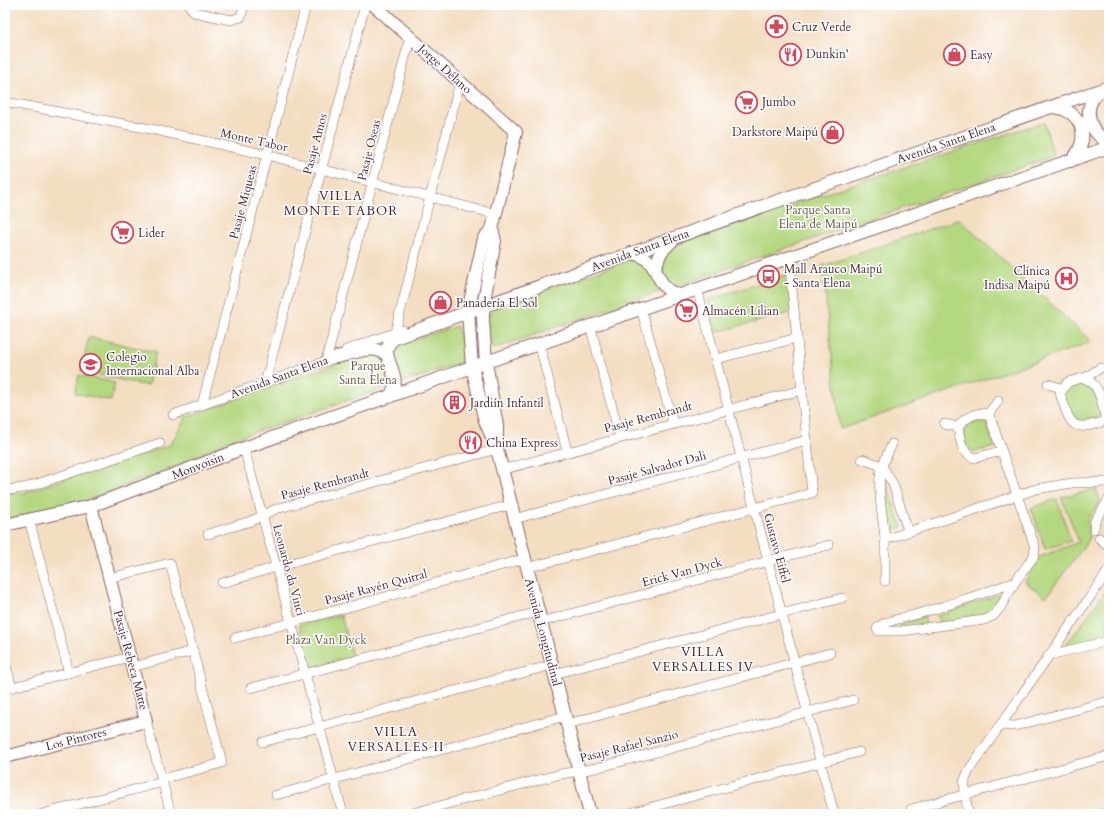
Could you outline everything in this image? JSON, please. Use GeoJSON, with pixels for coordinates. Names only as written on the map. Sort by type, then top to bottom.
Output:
{"type":"FeatureCollection","features":[{"type":"Feature","properties":{"kind":"main road","name":"Jorge Délano"},"geometry":{"type":"LineString","coordinates":[[374,5],[516,132]]}},
{"type":"Feature","properties":{"kind":"main road","name":"Avenida Santa Elena"},"geometry":{"type":"LineString","coordinates":[[417,329],[677,236],[1105,88]]}},
{"type":"Feature","properties":{"kind":"main road"},"geometry":{"type":"LineString","coordinates":[[1105,88],[1091,101],[1088,116],[1093,130],[1100,138],[1109,142]]}},
{"type":"Feature","properties":{"kind":"main road"},"geometry":{"type":"LineString","coordinates":[[1051,107],[1066,110],[1081,126],[1082,142],[1076,155],[1071,161]]}},
{"type":"Feature","properties":{"kind":"main road","name":"Avenida Longitudinal"},"geometry":{"type":"LineString","coordinates":[[516,132],[492,229],[495,241],[483,306],[486,362],[497,420],[497,449],[501,470],[590,814]]}},
{"type":"Feature","properties":{"kind":"main road"},"geometry":{"type":"LineString","coordinates":[[389,397],[539,343],[1109,147]]}},
{"type":"Feature","properties":{"kind":"main road","name":"Avenida Longitudinal"},"geometry":{"type":"LineString","coordinates":[[492,229],[484,238],[468,311],[472,367],[485,421],[497,449]]}},
{"type":"Feature","properties":{"kind":"main road"},"geometry":{"type":"LineString","coordinates":[[644,307],[656,293],[657,273],[661,252],[677,236]]}},
{"type":"Feature","properties":{"kind":"main road"},"geometry":{"type":"LineString","coordinates":[[632,252],[644,256],[657,273],[666,289],[678,295]]}},
{"type":"Feature","properties":{"kind":"main road"},"geometry":{"type":"LineString","coordinates":[[389,397],[394,388],[395,376],[387,355],[387,347],[391,341],[417,329]]}},
{"type":"Feature","properties":{"kind":"main road"},"geometry":{"type":"LineString","coordinates":[[332,359],[374,349],[380,350],[387,355]]}},
{"type":"Feature","properties":{"kind":"main road"},"geometry":{"type":"LineString","coordinates":[[395,376],[405,383],[417,387]]}},
{"type":"Feature","properties":{"kind":"main road","name":"Monvoisin"},"geometry":{"type":"LineString","coordinates":[[5,526],[29,519],[90,506],[244,448],[389,397]]}},
{"type":"Feature","properties":{"kind":"main road","name":"Pasaje Rebeca Matte"},"geometry":{"type":"LineString","coordinates":[[90,506],[146,721]]}},
{"type":"Feature","properties":{"kind":"main road","name":"Los Pintores"},"geometry":{"type":"LineString","coordinates":[[5,757],[146,721]]}},
{"type":"Feature","properties":{"kind":"street"},"geometry":{"type":"LineString","coordinates":[[190,7],[194,12],[231,20],[238,19],[242,15],[244,5]]}},
{"type":"Feature","properties":{"kind":"street","name":"Pasaje Miqueas"},"geometry":{"type":"LineString","coordinates":[[202,405],[306,5]]}},
{"type":"Feature","properties":{"kind":"street","name":"Pasaje Amos"},"geometry":{"type":"LineString","coordinates":[[265,383],[365,5]]}},
{"type":"Feature","properties":{"kind":"street","name":"Pasaje Oseas"},"geometry":{"type":"LineString","coordinates":[[332,359],[410,38]]}},
{"type":"Feature","properties":{"kind":"street"},"geometry":{"type":"LineString","coordinates":[[395,332],[460,82]]}},
{"type":"Feature","properties":{"kind":"street","name":"Monte Tabor"},"geometry":{"type":"LineString","coordinates":[[5,102],[151,129],[267,155],[495,214]]}},
{"type":"Feature","properties":{"kind":"street"},"geometry":{"type":"LineString","coordinates":[[789,258],[807,440]]}},
{"type":"Feature","properties":{"kind":"street","name":"Gustavo Eiffel"},"geometry":{"type":"LineString","coordinates":[[698,288],[834,814]]}},
{"type":"Feature","properties":{"kind":"street"},"geometry":{"type":"LineString","coordinates":[[644,307],[673,423]]}},
{"type":"Feature","properties":{"kind":"street"},"geometry":{"type":"LineString","coordinates":[[590,326],[620,437]]}},
{"type":"Feature","properties":{"kind":"street","name":"Avenida Santa Elena"},"geometry":{"type":"LineString","coordinates":[[173,415],[332,359],[349,348],[395,332],[410,328],[417,329]]}},
{"type":"Feature","properties":{"kind":"street"},"geometry":{"type":"LineString","coordinates":[[716,359],[797,338]]}},
{"type":"Feature","properties":{"kind":"street"},"geometry":{"type":"LineString","coordinates":[[539,343],[567,451]]}},
{"type":"Feature","properties":{"kind":"street"},"geometry":{"type":"LineString","coordinates":[[1085,378],[1097,387],[1108,425],[1083,428],[1073,424],[1060,395],[1061,388],[1072,380],[1085,378],[1100,368]]}},
{"type":"Feature","properties":{"kind":"street"},"geometry":{"type":"LineString","coordinates":[[1048,384],[1061,388]]}},
{"type":"Feature","properties":{"kind":"street","name":"Pasaje Rembrandt"},"geometry":{"type":"LineString","coordinates":[[501,470],[567,451],[802,390]]}},
{"type":"Feature","properties":{"kind":"street"},"geometry":{"type":"LineString","coordinates":[[998,400],[988,414],[969,416],[962,421],[958,427],[963,450],[970,456],[974,458],[1002,451]]}},
{"type":"Feature","properties":{"kind":"street"},"geometry":{"type":"LineString","coordinates":[[988,414],[993,421],[1036,552],[1015,582],[1000,608],[988,619],[935,627],[888,631],[879,631],[877,629],[879,626],[929,612],[1015,582]]}},
{"type":"Feature","properties":{"kind":"street"},"geometry":{"type":"LineString","coordinates":[[944,424],[958,427]]}},
{"type":"Feature","properties":{"kind":"street","name":"Pasaje Salvador Dali"},"geometry":{"type":"LineString","coordinates":[[514,519],[807,440]]}},
{"type":"Feature","properties":{"kind":"street","name":"Pasaje Rayén Quitral"},"geometry":{"type":"LineString","coordinates":[[235,638],[291,622],[812,493],[807,440]]}},
{"type":"Feature","properties":{"kind":"street"},"geometry":{"type":"LineString","coordinates":[[5,488],[10,490],[28,487],[160,444]]}},
{"type":"Feature","properties":{"kind":"street"},"geometry":{"type":"LineString","coordinates":[[885,581],[886,538],[880,473],[892,444]]}},
{"type":"Feature","properties":{"kind":"street","name":"Leonardo da Vinci"},"geometry":{"type":"LineString","coordinates":[[244,448],[343,814]]}},
{"type":"Feature","properties":{"kind":"street","name":"Pasaje Rembrandt"},"geometry":{"type":"LineString","coordinates":[[208,534],[251,521],[276,509],[497,449]]}},
{"type":"Feature","properties":{"kind":"street"},"geometry":{"type":"LineString","coordinates":[[862,459],[882,466],[893,484],[908,531]]}},
{"type":"Feature","properties":{"kind":"street"},"geometry":{"type":"LineString","coordinates":[[886,538],[1017,495],[1061,484],[1109,482]]}},
{"type":"Feature","properties":{"kind":"street"},"geometry":{"type":"LineString","coordinates":[[1094,529],[1095,521],[1109,499]]}},
{"type":"Feature","properties":{"kind":"street"},"geometry":{"type":"LineString","coordinates":[[222,583],[276,567],[510,505]]}},
{"type":"Feature","properties":{"kind":"street"},"geometry":{"type":"LineString","coordinates":[[29,519],[69,673]]}},
{"type":"Feature","properties":{"kind":"street"},"geometry":{"type":"LineString","coordinates":[[1099,538],[1109,546]]}},
{"type":"Feature","properties":{"kind":"street","name":"Erick Van Dyck"},"geometry":{"type":"LineString","coordinates":[[251,688],[305,673],[769,562],[829,545]]}},
{"type":"Feature","properties":{"kind":"street"},"geometry":{"type":"LineString","coordinates":[[42,814],[222,763],[170,562],[109,578]]}},
{"type":"Feature","properties":{"kind":"street"},"geometry":{"type":"LineString","coordinates":[[968,814],[964,795],[964,782],[966,775],[1109,570]]}},
{"type":"Feature","properties":{"kind":"street"},"geometry":{"type":"LineString","coordinates":[[263,742],[842,598]]}},
{"type":"Feature","properties":{"kind":"street"},"geometry":{"type":"LineString","coordinates":[[929,612],[935,627]]}},
{"type":"Feature","properties":{"kind":"street"},"geometry":{"type":"LineString","coordinates":[[1049,655],[1109,641]]}},
{"type":"Feature","properties":{"kind":"street"},"geometry":{"type":"LineString","coordinates":[[5,662],[8,688],[69,673],[193,651]]}},
{"type":"Feature","properties":{"kind":"street"},"geometry":{"type":"LineString","coordinates":[[276,795],[830,653]]}},
{"type":"Feature","properties":{"kind":"street","name":"Pasaje Rafael Sanzio"},"geometry":{"type":"LineString","coordinates":[[409,814],[561,774],[596,768],[853,700]]}},
{"type":"Feature","properties":{"kind":"street"},"geometry":{"type":"LineString","coordinates":[[1000,725],[1015,726],[1109,701]]}},
{"type":"Feature","properties":{"kind":"street","name":"Pasaje Rebeca Matte"},"geometry":{"type":"LineString","coordinates":[[146,721],[171,814]]}},
{"type":"Feature","properties":{"kind":"street"},"geometry":{"type":"LineString","coordinates":[[626,814],[859,752]]}},
{"type":"Feature","properties":{"kind":"street"},"geometry":{"type":"LineString","coordinates":[[911,809],[1109,756]]}},
{"type":"Feature","properties":{"kind":"street"},"geometry":{"type":"LineString","coordinates":[[1103,814],[1109,812]]}},
{"type":"Feature","properties":{"kind":"green space","name":"Parque Santa Elena de Maipú"},"geometry":{"type":"Polygon","coordinates":[[[1044,122],[1054,156],[493,349],[490,345],[488,316],[496,306],[841,188],[1044,122]]]}},
{"type":"Feature","properties":{"kind":"green space"},"geometry":{"type":"Polygon","coordinates":[[[959,219],[1092,342],[840,429],[822,266],[959,219]]]}},
{"type":"Feature","properties":{"kind":"green space"},"geometry":{"type":"Polygon","coordinates":[[[788,274],[793,312],[717,332],[708,300],[788,274]]]}},
{"type":"Feature","properties":{"kind":"green space","name":"Parque Santa Elena"},"geometry":{"type":"Polygon","coordinates":[[[457,326],[466,361],[228,441],[183,464],[84,501],[5,519],[5,490],[22,493],[170,445],[186,417],[369,352],[377,351],[395,356],[399,344],[457,326]]]}},
{"type":"Feature","properties":{"kind":"green space"},"geometry":{"type":"Polygon","coordinates":[[[89,337],[156,352],[148,386],[81,371],[89,337]]]}},
{"type":"Feature","properties":{"kind":"green space"},"geometry":{"type":"Polygon","coordinates":[[[79,375],[115,383],[111,401],[75,393],[79,375]]]}},
{"type":"Feature","properties":{"kind":"green space"},"geometry":{"type":"Polygon","coordinates":[[[1082,384],[1094,393],[1101,416],[1080,422],[1071,417],[1063,396],[1071,385],[1082,384]]]}},
{"type":"Feature","properties":{"kind":"green space"},"geometry":{"type":"Polygon","coordinates":[[[976,422],[985,422],[996,447],[973,452],[965,447],[964,437],[967,427],[976,422]]]}},
{"type":"Feature","properties":{"kind":"green space"},"geometry":{"type":"Polygon","coordinates":[[[884,478],[902,527],[889,532],[884,478]]]}},
{"type":"Feature","properties":{"kind":"green space"},"geometry":{"type":"Polygon","coordinates":[[[1096,489],[1100,500],[1087,521],[1090,538],[1046,597],[1025,582],[1039,557],[1079,542],[1061,497],[1096,489]]]}},
{"type":"Feature","properties":{"kind":"green space"},"geometry":{"type":"Polygon","coordinates":[[[1057,499],[1071,541],[1045,549],[1031,508],[1057,499]]]}},
{"type":"Feature","properties":{"kind":"green space"},"geometry":{"type":"Polygon","coordinates":[[[1109,586],[1109,636],[1064,648],[1109,586]]]}},
{"type":"Feature","properties":{"kind":"green space"},"geometry":{"type":"Polygon","coordinates":[[[1000,594],[994,607],[984,615],[940,626],[937,616],[1000,594]]]}},
{"type":"Feature","properties":{"kind":"green space","name":"Plaza Van Dyck"},"geometry":{"type":"Polygon","coordinates":[[[341,615],[352,656],[312,668],[299,625],[341,615]]]}},
{"type":"Feature","properties":{"kind":"green space"},"geometry":{"type":"Polygon","coordinates":[[[924,616],[926,624],[899,629],[898,626],[924,616]]]}},
{"type":"Feature","properties":{"kind":"place","name":"Cruz Verde"},"geometry":{"type":"Point","coordinates":[777,27]}},
{"type":"Feature","properties":{"kind":"place","name":"Dunkin'"},"geometry":{"type":"Point","coordinates":[791,54]}},
{"type":"Feature","properties":{"kind":"place","name":"Easy"},"geometry":{"type":"Point","coordinates":[955,55]}},
{"type":"Feature","properties":{"kind":"place","name":"Jumbo"},"geometry":{"type":"Point","coordinates":[746,102]}},
{"type":"Feature","properties":{"kind":"place","name":"Darkstore Maipú"},"geometry":{"type":"Point","coordinates":[833,132]}},
{"type":"Feature","properties":{"kind":"place","name":"Lider"},"geometry":{"type":"Point","coordinates":[122,233]}},
{"type":"Feature","properties":{"kind":"place","name":"Mall Arauco Maipú - Santa Elena"},"geometry":{"type":"Point","coordinates":[769,276]}},
{"type":"Feature","properties":{"kind":"place","name":"Clínica Indisa Maipú"},"geometry":{"type":"Point","coordinates":[1066,278]}},
{"type":"Feature","properties":{"kind":"place","name":"Panadería El Sol"},"geometry":{"type":"Point","coordinates":[440,303]}},
{"type":"Feature","properties":{"kind":"place","name":"Almacén Lilian"},"geometry":{"type":"Point","coordinates":[687,311]}},
{"type":"Feature","properties":{"kind":"place","name":"Colegio Internacional Alba"},"geometry":{"type":"Point","coordinates":[90,364]}},
{"type":"Feature","properties":{"kind":"place","name":"Jardiín Infantil"},"geometry":{"type":"Point","coordinates":[454,403]}},
{"type":"Feature","properties":{"kind":"place","name":"China Express"},"geometry":{"type":"Point","coordinates":[471,443]}},
{"type":"Feature","properties":{"kind":"district","name":"VILLA MONTE TABOR"},"geometry":{"type":"Point","coordinates":[341,204]}},
{"type":"Feature","properties":{"kind":"district","name":"VILLA VERSALLES IV"},"geometry":{"type":"Point","coordinates":[703,660]}},
{"type":"Feature","properties":{"kind":"district","name":"VILLA VERSALLES II"},"geometry":{"type":"Point","coordinates":[396,740]}}]}
